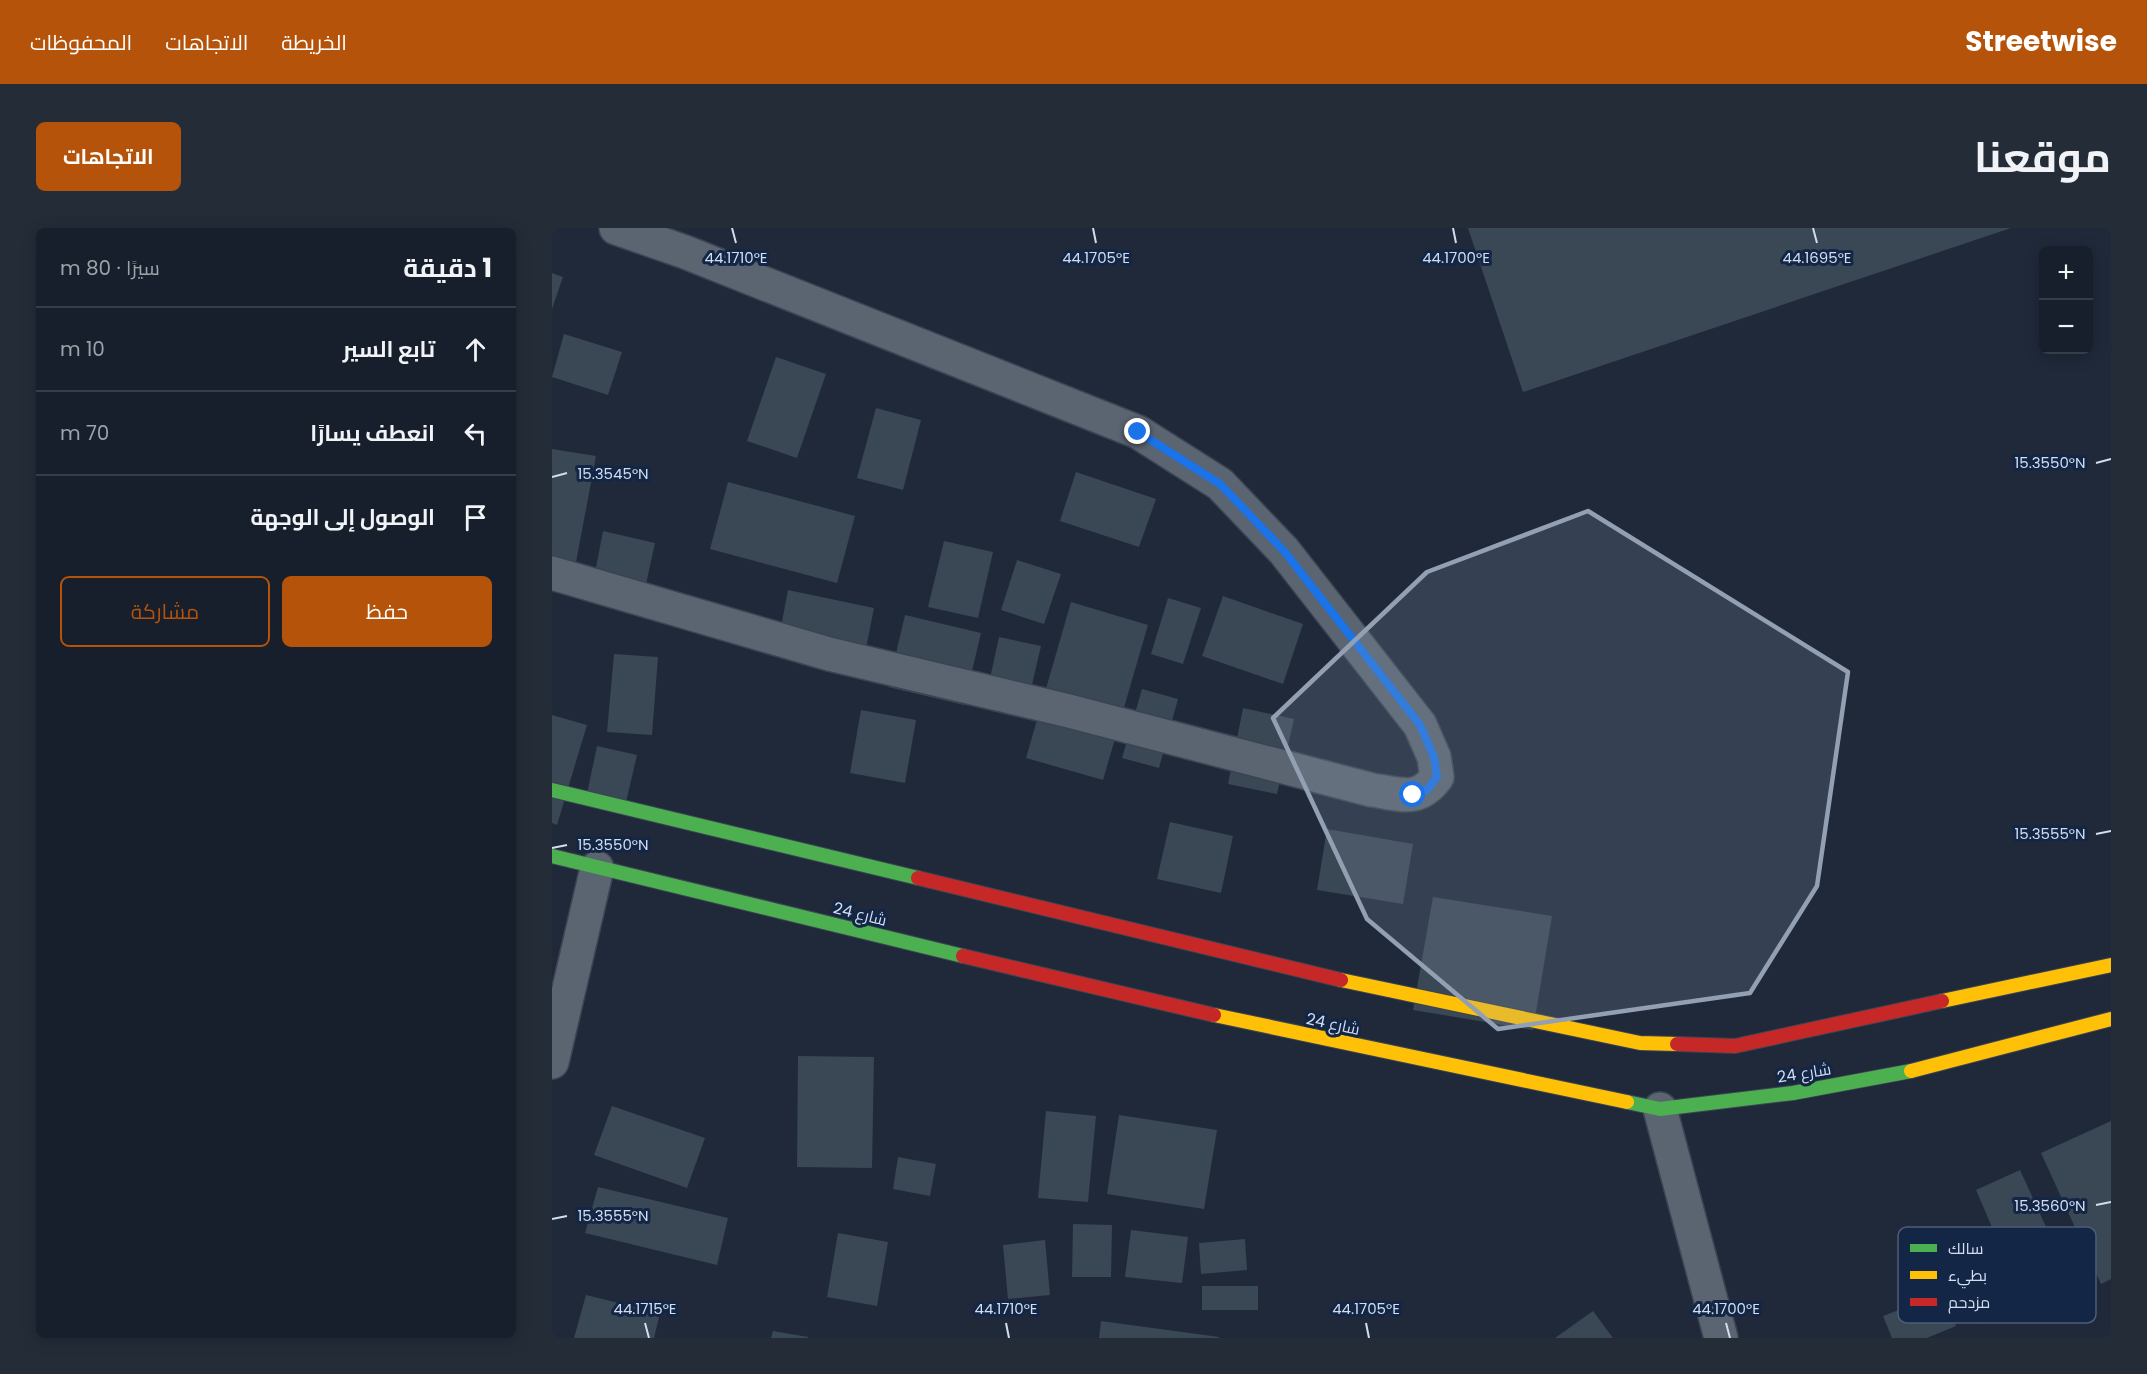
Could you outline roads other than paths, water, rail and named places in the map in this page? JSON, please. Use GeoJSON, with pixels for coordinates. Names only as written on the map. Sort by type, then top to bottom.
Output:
{"type":"FeatureCollection","features":[{"type":"Feature","properties":{"kind":"street"},"geometry":{"type":"LineString","coordinates":[[552,573],[828,654],[1069,711],[1372,790],[1413,795],[1427,790],[1437,777],[1434,757],[1420,725],[1284,551],[1220,484],[1138,432],[616,228]]}},
{"type":"Feature","properties":{"kind":"street"},"geometry":{"type":"LineString","coordinates":[[552,790],[1352,983],[1640,1043],[1735,1046],[2111,965]]}},
{"type":"Feature","properties":{"kind":"street","name":"شارع 24"},"geometry":{"type":"LineString","coordinates":[[552,856],[1173,1007],[1660,1109],[1793,1093],[1906,1072],[2111,1019]]}},
{"type":"Feature","properties":{"kind":"street"},"geometry":{"type":"LineString","coordinates":[[552,1062],[597,868]]}},
{"type":"Feature","properties":{"kind":"street"},"geometry":{"type":"LineString","coordinates":[[1660,1109],[1721,1338]]}}]}
